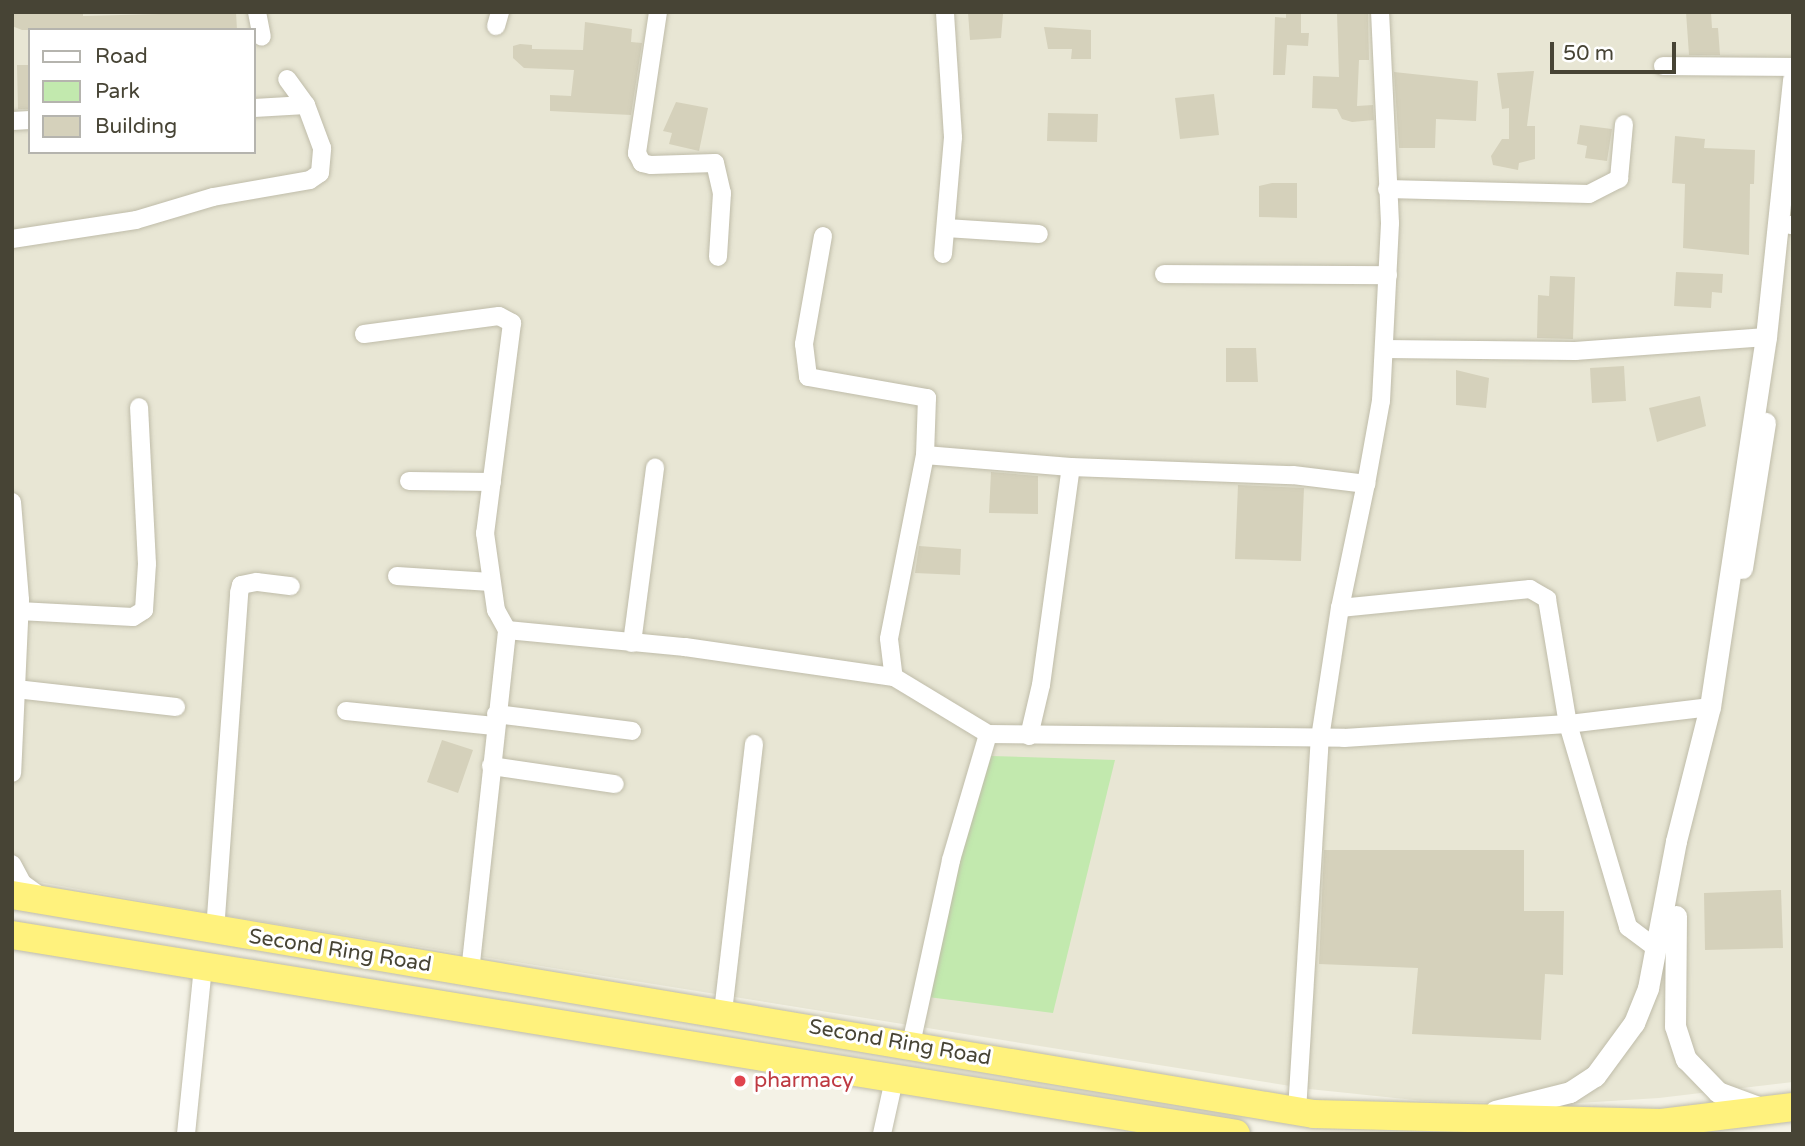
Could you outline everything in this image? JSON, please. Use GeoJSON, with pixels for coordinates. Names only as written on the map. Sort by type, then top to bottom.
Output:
{"type":"FeatureCollection","features":[{"type":"Feature","properties":{"kind":"highway","name":"Second Ring Road"},"geometry":{"type":"LineString","coordinates":[[12,895],[215,931],[723,1012],[1297,1111],[1661,1123],[1781,1109]]}},
{"type":"Feature","properties":{"kind":"highway","name":"Second Ring Road"},"geometry":{"type":"LineString","coordinates":[[12,935],[1236,1134]]}},
{"type":"Feature","properties":{"kind":"street"},"geometry":{"type":"LineString","coordinates":[[257,12],[262,37]]}},
{"type":"Feature","properties":{"kind":"street"},"geometry":{"type":"LineString","coordinates":[[658,12],[637,153],[642,163],[651,165],[715,163],[722,193],[718,257]]}},
{"type":"Feature","properties":{"kind":"street"},"geometry":{"type":"LineString","coordinates":[[943,254],[953,137],[945,12]]}},
{"type":"Feature","properties":{"kind":"street"},"geometry":{"type":"LineString","coordinates":[[1297,1111],[1320,738],[1340,608],[1376,441],[1384,349],[1388,275],[1387,189],[1380,12]]}},
{"type":"Feature","properties":{"kind":"street"},"geometry":{"type":"LineString","coordinates":[[1663,66],[1793,66]]}},
{"type":"Feature","properties":{"kind":"street"},"geometry":{"type":"LineString","coordinates":[[12,239],[136,220],[213,197],[310,180],[320,173],[322,148],[306,105],[287,79]]}},
{"type":"Feature","properties":{"kind":"street"},"geometry":{"type":"LineString","coordinates":[[1452,1117],[1514,1108],[1570,1092],[1595,1076],[1634,1023],[1657,949],[1676,841],[1710,707],[1766,337],[1793,79]]}},
{"type":"Feature","properties":{"kind":"street"},"geometry":{"type":"LineString","coordinates":[[256,108],[306,105]]}},
{"type":"Feature","properties":{"kind":"street"},"geometry":{"type":"LineString","coordinates":[[1387,189],[1589,194],[1619,179],[1624,124]]}},
{"type":"Feature","properties":{"kind":"street"},"geometry":{"type":"LineString","coordinates":[[1781,1109],[1718,1092],[1686,1059],[1675,1026],[1674,931],[1680,871],[1756,492],[1793,203]]}},
{"type":"Feature","properties":{"kind":"street"},"geometry":{"type":"LineString","coordinates":[[946,228],[1039,234]]}},
{"type":"Feature","properties":{"kind":"street"},"geometry":{"type":"LineString","coordinates":[[823,236],[804,344],[805,373],[813,380],[924,394],[925,455],[889,639],[894,677]]}},
{"type":"Feature","properties":{"kind":"street"},"geometry":{"type":"LineString","coordinates":[[1164,274],[1388,275]]}},
{"type":"Feature","properties":{"kind":"street"},"geometry":{"type":"LineString","coordinates":[[364,334],[499,316],[512,323],[485,533],[496,610],[507,630],[495,720],[470,972]]}},
{"type":"Feature","properties":{"kind":"street"},"geometry":{"type":"LineString","coordinates":[[1384,349],[1575,351],[1766,337]]}},
{"type":"Feature","properties":{"kind":"street"},"geometry":{"type":"LineString","coordinates":[[19,611],[133,617],[144,610],[147,564],[139,407]]}},
{"type":"Feature","properties":{"kind":"street"},"geometry":{"type":"LineString","coordinates":[[925,455],[1071,467],[1293,475],[1366,484]]}},
{"type":"Feature","properties":{"kind":"street"},"geometry":{"type":"LineString","coordinates":[[1029,736],[1041,685],[1071,467]]}},
{"type":"Feature","properties":{"kind":"street"},"geometry":{"type":"LineString","coordinates":[[632,643],[655,468]]}},
{"type":"Feature","properties":{"kind":"street"},"geometry":{"type":"LineString","coordinates":[[409,481],[492,482]]}},
{"type":"Feature","properties":{"kind":"street"},"geometry":{"type":"LineString","coordinates":[[12,502],[19,611],[12,773]]}},
{"type":"Feature","properties":{"kind":"street"},"geometry":{"type":"LineString","coordinates":[[397,576],[491,582]]}},
{"type":"Feature","properties":{"kind":"street"},"geometry":{"type":"LineString","coordinates":[[215,931],[239,593],[241,585],[257,582],[291,586]]}},
{"type":"Feature","properties":{"kind":"street"},"geometry":{"type":"LineString","coordinates":[[1340,608],[1539,591],[1551,609],[1568,724],[1628,927],[1657,949]]}},
{"type":"Feature","properties":{"kind":"street"},"geometry":{"type":"LineString","coordinates":[[507,630],[632,643],[894,677],[988,734],[1320,738],[1568,724],[1710,707]]}},
{"type":"Feature","properties":{"kind":"street"},"geometry":{"type":"LineString","coordinates":[[16,690],[176,707]]}},
{"type":"Feature","properties":{"kind":"street"},"geometry":{"type":"LineString","coordinates":[[346,711],[632,731]]}},
{"type":"Feature","properties":{"kind":"street"},"geometry":{"type":"LineString","coordinates":[[911,1044],[951,860],[988,734]]}},
{"type":"Feature","properties":{"kind":"street"},"geometry":{"type":"LineString","coordinates":[[723,1012],[754,744]]}},
{"type":"Feature","properties":{"kind":"street"},"geometry":{"type":"LineString","coordinates":[[491,766],[615,784]]}},
{"type":"Feature","properties":{"kind":"street"},"geometry":{"type":"LineString","coordinates":[[12,864],[22,883],[46,902]]}},
{"type":"Feature","properties":{"kind":"street"},"geometry":{"type":"LineString","coordinates":[[186,1134],[203,967]]}},
{"type":"Feature","properties":{"kind":"street"},"geometry":{"type":"LineString","coordinates":[[882,1134],[894,1080]]}},
{"type":"Feature","properties":{"kind":"shaded area"},"geometry":{"type":"Polygon","coordinates":[[[12,12],[1793,12],[1793,1082],[1659,1098],[1563,1104],[1424,1101],[1309,1089],[215,914],[12,877],[12,12]]]}},
{"type":"Feature","properties":{"kind":"green space"},"geometry":{"type":"Polygon","coordinates":[[[991,756],[1115,760],[1053,1013],[928,997],[983,763],[991,756]]]}},
{"type":"Feature","properties":{"kind":"building"},"geometry":{"type":"Polygon","coordinates":[[[12,12],[83,12],[83,16],[236,12],[237,28],[22,30],[12,26],[12,12]]]}},
{"type":"Feature","properties":{"kind":"building"},"geometry":{"type":"Polygon","coordinates":[[[968,12],[1003,14],[1001,38],[970,40],[968,12]]]}},
{"type":"Feature","properties":{"kind":"building"},"geometry":{"type":"Polygon","coordinates":[[[1286,12],[1301,12],[1301,33],[1309,33],[1308,46],[1287,45],[1285,75],[1273,75],[1275,17],[1286,18],[1286,12]]]}},
{"type":"Feature","properties":{"kind":"building"},"geometry":{"type":"Polygon","coordinates":[[[1368,12],[1369,60],[1359,60],[1357,106],[1373,105],[1374,120],[1352,122],[1342,119],[1337,109],[1312,108],[1313,76],[1339,77],[1337,13],[1368,12]]]}},
{"type":"Feature","properties":{"kind":"building"},"geometry":{"type":"Polygon","coordinates":[[[1686,12],[1711,12],[1712,28],[1718,28],[1720,55],[1689,55],[1686,12]]]}},
{"type":"Feature","properties":{"kind":"building"},"geometry":{"type":"Polygon","coordinates":[[[585,22],[632,29],[631,42],[642,43],[631,115],[550,111],[550,95],[571,96],[574,70],[524,68],[513,58],[513,46],[520,44],[532,45],[532,49],[583,50],[585,22]]]}},
{"type":"Feature","properties":{"kind":"building"},"geometry":{"type":"Polygon","coordinates":[[[1044,27],[1091,30],[1091,59],[1071,59],[1072,49],[1048,49],[1044,27]]]}},
{"type":"Feature","properties":{"kind":"building"},"geometry":{"type":"Polygon","coordinates":[[[17,65],[28,65],[28,109],[18,109],[17,65]]]}},
{"type":"Feature","properties":{"kind":"building"},"geometry":{"type":"Polygon","coordinates":[[[1534,71],[1527,126],[1535,126],[1535,159],[1519,163],[1518,170],[1493,165],[1491,156],[1502,139],[1509,139],[1509,108],[1502,109],[1497,73],[1534,71]]]}},
{"type":"Feature","properties":{"kind":"building"},"geometry":{"type":"Polygon","coordinates":[[[1394,72],[1478,81],[1476,121],[1436,119],[1435,148],[1399,148],[1394,72]]]}},
{"type":"Feature","properties":{"kind":"building"},"geometry":{"type":"Polygon","coordinates":[[[1214,94],[1219,135],[1180,139],[1175,98],[1214,94]]]}},
{"type":"Feature","properties":{"kind":"building"},"geometry":{"type":"Polygon","coordinates":[[[676,102],[708,108],[699,151],[669,144],[672,133],[663,131],[676,102]]]}},
{"type":"Feature","properties":{"kind":"building"},"geometry":{"type":"Polygon","coordinates":[[[1048,113],[1098,114],[1097,142],[1047,141],[1048,113]]]}},
{"type":"Feature","properties":{"kind":"building"},"geometry":{"type":"Polygon","coordinates":[[[1580,125],[1612,129],[1607,161],[1585,158],[1587,146],[1577,144],[1580,125]]]}},
{"type":"Feature","properties":{"kind":"building"},"geometry":{"type":"Polygon","coordinates":[[[1675,136],[1705,139],[1704,148],[1755,150],[1754,184],[1750,184],[1749,255],[1683,248],[1685,184],[1672,183],[1675,136]]]}},
{"type":"Feature","properties":{"kind":"building"},"geometry":{"type":"Polygon","coordinates":[[[1297,183],[1297,218],[1259,217],[1259,186],[1297,183]]]}},
{"type":"Feature","properties":{"kind":"building"},"geometry":{"type":"Polygon","coordinates":[[[1676,272],[1723,274],[1722,293],[1712,292],[1711,308],[1674,306],[1676,272]]]}},
{"type":"Feature","properties":{"kind":"building"},"geometry":{"type":"Polygon","coordinates":[[[1550,276],[1575,277],[1573,339],[1537,338],[1538,295],[1549,296],[1550,276]]]}},
{"type":"Feature","properties":{"kind":"building"},"geometry":{"type":"Polygon","coordinates":[[[1226,348],[1256,348],[1258,382],[1226,382],[1226,348]]]}},
{"type":"Feature","properties":{"kind":"building"},"geometry":{"type":"Polygon","coordinates":[[[1624,366],[1626,401],[1592,403],[1590,368],[1624,366]]]}},
{"type":"Feature","properties":{"kind":"building"},"geometry":{"type":"Polygon","coordinates":[[[1456,370],[1489,378],[1486,408],[1456,405],[1456,370]]]}},
{"type":"Feature","properties":{"kind":"building"},"geometry":{"type":"Polygon","coordinates":[[[1700,396],[1706,426],[1657,442],[1649,408],[1700,396]]]}},
{"type":"Feature","properties":{"kind":"building"},"geometry":{"type":"Polygon","coordinates":[[[991,472],[1038,476],[1038,514],[989,513],[991,472]]]}},
{"type":"Feature","properties":{"kind":"building"},"geometry":{"type":"Polygon","coordinates":[[[1238,485],[1304,488],[1301,561],[1235,559],[1238,485]]]}},
{"type":"Feature","properties":{"kind":"building"},"geometry":{"type":"Polygon","coordinates":[[[919,546],[961,549],[960,575],[915,573],[919,546]]]}},
{"type":"Feature","properties":{"kind":"building"},"geometry":{"type":"Polygon","coordinates":[[[442,740],[473,750],[458,793],[427,782],[442,740]]]}},
{"type":"Feature","properties":{"kind":"building"},"geometry":{"type":"Polygon","coordinates":[[[1324,850],[1524,850],[1524,911],[1564,911],[1563,975],[1545,974],[1541,1040],[1412,1034],[1418,968],[1319,964],[1324,850]]]}},
{"type":"Feature","properties":{"kind":"building"},"geometry":{"type":"Polygon","coordinates":[[[1781,890],[1783,948],[1705,950],[1704,893],[1781,890]]]}},
{"type":"Feature","properties":{"kind":"place","name":"pharmacy"},"geometry":{"type":"Point","coordinates":[740,1081]}}]}
